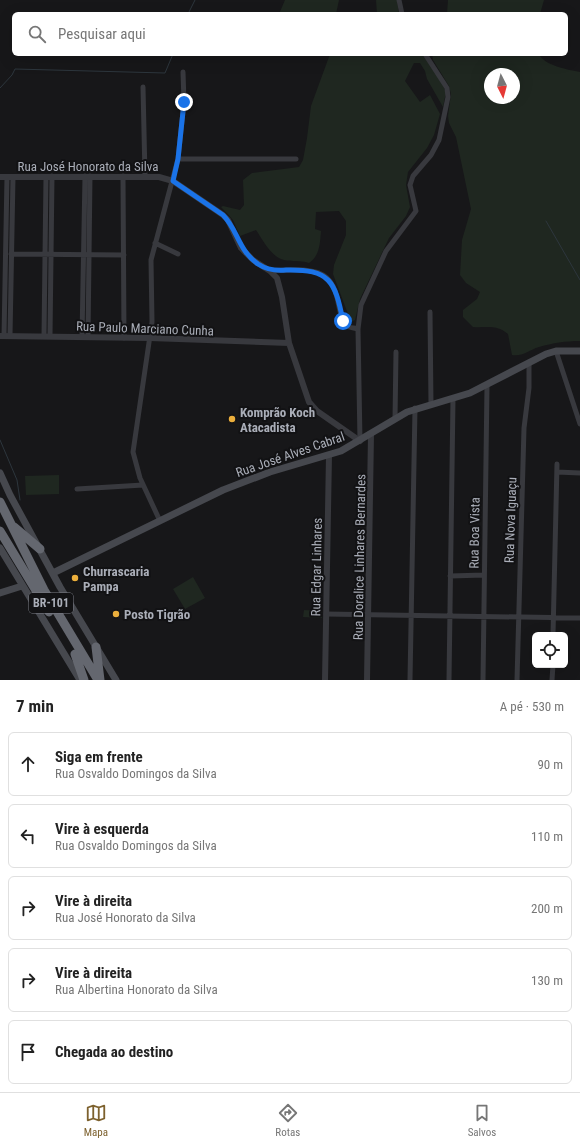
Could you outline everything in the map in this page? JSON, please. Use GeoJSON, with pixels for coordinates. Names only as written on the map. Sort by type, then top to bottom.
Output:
{"type":"FeatureCollection","features":[{"type":"Feature","properties":{"kind":"highway","name":"BR-101"},"geometry":{"type":"LineString","coordinates":[[0,502],[44,590],[99,680]]}},
{"type":"Feature","properties":{"kind":"highway"},"geometry":{"type":"LineString","coordinates":[[10,524],[40,550]]}},
{"type":"Feature","properties":{"kind":"highway","name":"BR-101"},"geometry":{"type":"LineString","coordinates":[[0,531],[91,680]]}},
{"type":"Feature","properties":{"kind":"highway"},"geometry":{"type":"LineString","coordinates":[[96,647],[99,680]]}},
{"type":"Feature","properties":{"kind":"highway"},"geometry":{"type":"LineString","coordinates":[[74,654],[84,680]]}},
{"type":"Feature","properties":{"kind":"main road","name":"Rua José Alves Cabral"},"geometry":{"type":"LineString","coordinates":[[53,573],[223,490],[270,472],[329,455],[360,441],[415,408],[453,399],[487,386],[529,362],[556,351],[580,350]]}},
{"type":"Feature","properties":{"kind":"main road"},"geometry":{"type":"LineString","coordinates":[[0,473],[10,496],[40,550],[116,680]]}},
{"type":"Feature","properties":{"kind":"main road"},"geometry":{"type":"LineString","coordinates":[[0,548],[80,680]]}},
{"type":"Feature","properties":{"kind":"main road"},"geometry":{"type":"LineString","coordinates":[[0,593],[22,586]]}},
{"type":"Feature","properties":{"kind":"street"},"geometry":{"type":"LineString","coordinates":[[399,0],[402,12]]}},
{"type":"Feature","properties":{"kind":"street"},"geometry":{"type":"LineString","coordinates":[[360,441],[358,329],[364,296],[383,258],[416,211],[416,203],[411,195],[410,185],[413,176],[431,156],[439,140],[448,92],[435,67],[427,56]]}},
{"type":"Feature","properties":{"kind":"street"},"geometry":{"type":"LineString","coordinates":[[160,521],[142,485],[133,452],[150,338],[152,306],[151,260],[178,159],[184,102],[183,72]]}},
{"type":"Feature","properties":{"kind":"street"},"geometry":{"type":"LineString","coordinates":[[143,87],[145,176]]}},
{"type":"Feature","properties":{"kind":"street"},"geometry":{"type":"LineString","coordinates":[[178,159],[296,159]]}},
{"type":"Feature","properties":{"kind":"street"},"geometry":{"type":"LineString","coordinates":[[47,336],[45,219],[49,176]]}},
{"type":"Feature","properties":{"kind":"street"},"geometry":{"type":"LineString","coordinates":[[47,336],[52,219],[49,176]]}},
{"type":"Feature","properties":{"kind":"street"},"geometry":{"type":"LineString","coordinates":[[85,337],[88,176]]}},
{"type":"Feature","properties":{"kind":"street"},"geometry":{"type":"LineString","coordinates":[[123,176],[124,338]]}},
{"type":"Feature","properties":{"kind":"street"},"geometry":{"type":"LineString","coordinates":[[5,336],[9,257],[7,177]]}},
{"type":"Feature","properties":{"kind":"street","name":"Rua José Honorato da Silva"},"geometry":{"type":"LineString","coordinates":[[7,177],[159,177],[173,181],[223,215],[228,220],[241,248],[258,264],[275,275],[279,284],[289,343],[309,402],[317,411],[360,441]]}},
{"type":"Feature","properties":{"kind":"street"},"geometry":{"type":"LineString","coordinates":[[45,219],[52,219]]}},
{"type":"Feature","properties":{"kind":"street"},"geometry":{"type":"LineString","coordinates":[[155,243],[178,254]]}},
{"type":"Feature","properties":{"kind":"street"},"geometry":{"type":"LineString","coordinates":[[9,257],[45,254],[124,255]]}},
{"type":"Feature","properties":{"kind":"street"},"geometry":{"type":"LineString","coordinates":[[270,271],[304,270],[321,274],[331,282],[338,297],[343,321],[348,327],[358,329]]}},
{"type":"Feature","properties":{"kind":"street"},"geometry":{"type":"LineString","coordinates":[[430,312],[431,405]]}},
{"type":"Feature","properties":{"kind":"street","name":"Rua Paulo Marciano Cunha"},"geometry":{"type":"LineString","coordinates":[[5,336],[150,338],[289,343]]}},
{"type":"Feature","properties":{"kind":"street"},"geometry":{"type":"LineString","coordinates":[[556,351],[580,424]]}},
{"type":"Feature","properties":{"kind":"street"},"geometry":{"type":"LineString","coordinates":[[395,419],[396,352]]}},
{"type":"Feature","properties":{"kind":"street","name":"Rua Nova Iguaçu"},"geometry":{"type":"LineString","coordinates":[[517,680],[524,428],[529,388],[529,362]]}},
{"type":"Feature","properties":{"kind":"street","name":"Rua Boa Vista"},"geometry":{"type":"LineString","coordinates":[[483,680],[487,386]]}},
{"type":"Feature","properties":{"kind":"street"},"geometry":{"type":"LineString","coordinates":[[449,680],[453,399]]}},
{"type":"Feature","properties":{"kind":"street"},"geometry":{"type":"LineString","coordinates":[[410,680],[415,408]]}},
{"type":"Feature","properties":{"kind":"street","name":"Rua Doralice Linhares Bernardes"},"geometry":{"type":"LineString","coordinates":[[367,680],[371,434]]}},
{"type":"Feature","properties":{"kind":"street","name":"Rua Edgar Linhares"},"geometry":{"type":"LineString","coordinates":[[325,680],[329,455]]}},
{"type":"Feature","properties":{"kind":"street"},"geometry":{"type":"LineString","coordinates":[[553,632],[557,464]]}},
{"type":"Feature","properties":{"kind":"street"},"geometry":{"type":"LineString","coordinates":[[557,472],[580,473]]}},
{"type":"Feature","properties":{"kind":"street"},"geometry":{"type":"LineString","coordinates":[[77,489],[142,485]]}},
{"type":"Feature","properties":{"kind":"street"},"geometry":{"type":"LineString","coordinates":[[450,576],[484,575]]}},
{"type":"Feature","properties":{"kind":"street"},"geometry":{"type":"LineString","coordinates":[[326,614],[580,618]]}},
{"type":"Feature","properties":{"kind":"street"},"geometry":{"type":"LineString","coordinates":[[552,680],[553,668]]}},
{"type":"Feature","properties":{"kind":"shaded area"},"geometry":{"type":"Polygon","coordinates":[[[285,0],[339,0],[336,12],[280,12],[285,0]]]}},
{"type":"Feature","properties":{"kind":"shaded area"},"geometry":{"type":"Polygon","coordinates":[[[376,0],[397,0],[399,12],[377,12],[376,0]]]}},
{"type":"Feature","properties":{"kind":"shaded area"},"geometry":{"type":"Polygon","coordinates":[[[448,0],[544,0],[541,12],[447,12],[448,0]]]}},
{"type":"Feature","properties":{"kind":"shaded area"},"geometry":{"type":"Polygon","coordinates":[[[329,56],[425,56],[435,69],[446,92],[443,107],[427,79],[425,71],[420,63],[414,63],[405,81],[420,102],[430,95],[440,114],[434,135],[427,148],[408,172],[406,185],[410,207],[406,216],[389,238],[360,299],[355,320],[351,322],[333,274],[334,265],[346,235],[346,221],[339,211],[316,212],[315,229],[321,231],[320,244],[315,257],[309,263],[287,261],[279,258],[271,252],[256,230],[240,236],[233,220],[221,207],[223,206],[240,210],[244,205],[243,180],[252,173],[299,167],[303,160],[311,106],[329,56]]]}},
{"type":"Feature","properties":{"kind":"shaded area"},"geometry":{"type":"Polygon","coordinates":[[[432,56],[540,56],[551,64],[580,72],[580,341],[554,343],[522,354],[512,355],[508,334],[504,331],[491,327],[473,327],[463,317],[463,310],[477,299],[480,292],[466,283],[460,275],[462,240],[471,209],[456,137],[449,123],[448,116],[451,94],[449,86],[433,60],[432,56]]]}},
{"type":"Feature","properties":{"kind":"shaded area"},"geometry":{"type":"Polygon","coordinates":[[[59,475],[59,494],[26,495],[25,476],[59,475]]]}},
{"type":"Feature","properties":{"kind":"shaded area"},"geometry":{"type":"Polygon","coordinates":[[[193,577],[205,598],[185,609],[173,589],[193,577]]]}},
{"type":"Feature","properties":{"kind":"shaded area"},"geometry":{"type":"Polygon","coordinates":[[[304,610],[322,611],[322,618],[303,617],[304,610]]]}},
{"type":"Feature","properties":{"kind":"waterway"},"geometry":{"type":"LineString","coordinates":[[189,12],[195,0]]}},
{"type":"Feature","properties":{"kind":"waterway"},"geometry":{"type":"LineString","coordinates":[[0,88],[12,75],[15,69],[165,73],[172,56]]}},
{"type":"Feature","properties":{"kind":"waterway"},"geometry":{"type":"LineString","coordinates":[[546,221],[580,280]]}},
{"type":"Feature","properties":{"kind":"waterway"},"geometry":{"type":"LineString","coordinates":[[0,440],[17,480],[20,500]]}},
{"type":"Feature","properties":{"kind":"place","name":"Komprão Koch Atacadista"},"geometry":{"type":"Point","coordinates":[232,419]}},
{"type":"Feature","properties":{"kind":"place","name":"Churrascaria Pampa"},"geometry":{"type":"Point","coordinates":[75,578]}},
{"type":"Feature","properties":{"kind":"place","name":"Posto Tigrão"},"geometry":{"type":"Point","coordinates":[116,614]}},
{"type":"Feature","properties":{"kind":"route"},"geometry":{"type":"LineString","coordinates":[[184,102],[178,143],[178,159],[173,181],[223,215],[232,226],[241,248],[258,264],[270,271],[304,270],[321,274],[331,282],[338,297],[343,321]]}}]}
